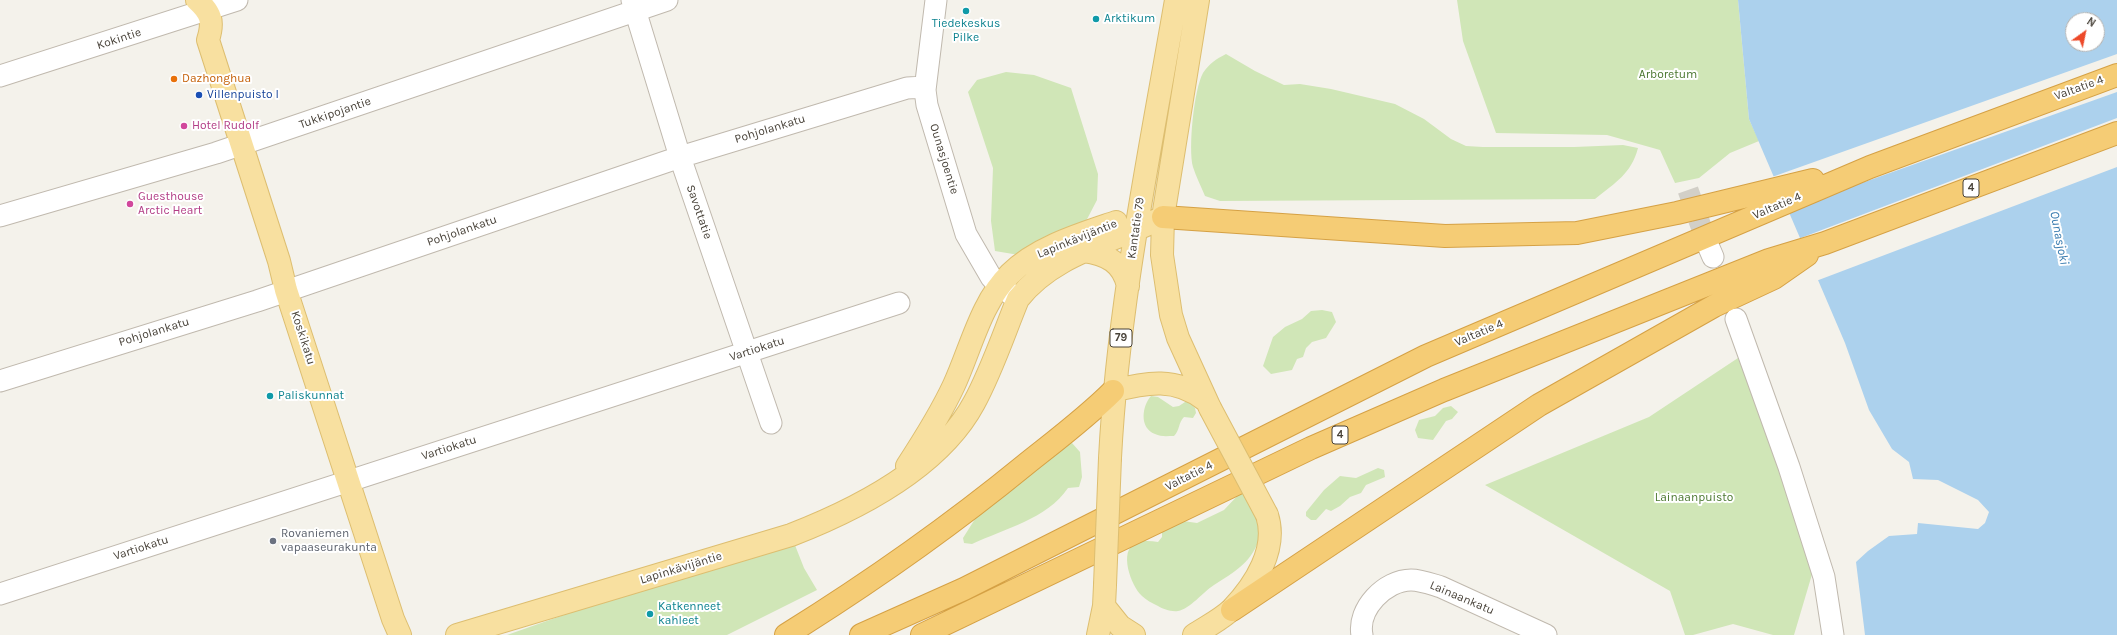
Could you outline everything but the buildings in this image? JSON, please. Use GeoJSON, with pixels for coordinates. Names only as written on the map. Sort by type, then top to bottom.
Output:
{"type":"FeatureCollection","features":[{"type":"Feature","properties":{"kind":"highway","name":"Valtatie 4"},"geometry":{"type":"LineString","coordinates":[[861,635],[985,579],[1426,356],[1870,167],[2117,75]]}},
{"type":"Feature","properties":{"kind":"highway","name":"4"},"geometry":{"type":"LineString","coordinates":[[922,635],[1311,448],[1444,390],[1772,269],[1825,243],[2117,133]]}},
{"type":"Feature","properties":{"kind":"highway"},"geometry":{"type":"LineString","coordinates":[[1162,217],[1445,236],[1525,236],[1577,233],[1677,213],[1742,196],[1870,167]]}},
{"type":"Feature","properties":{"kind":"highway"},"geometry":{"type":"LineString","coordinates":[[1232,610],[1539,406],[1714,306],[1772,269]]}},
{"type":"Feature","properties":{"kind":"highway"},"geometry":{"type":"LineString","coordinates":[[786,635],[848,597],[966,514],[1094,411],[1113,391]]}},
{"type":"Feature","properties":{"kind":"main road","name":"Kantatie 79"},"geometry":{"type":"LineString","coordinates":[[1104,595],[1113,391],[1136,224],[1176,0]]}},
{"type":"Feature","properties":{"kind":"main road","name":"Kantatie 79"},"geometry":{"type":"LineString","coordinates":[[1194,635],[1232,610],[1251,585],[1266,557],[1270,536],[1270,525],[1267,515],[1207,404],[1178,338],[1171,315],[1162,256],[1162,217],[1198,0]]}},
{"type":"Feature","properties":{"kind":"main road","name":"Koskikatu"},"geometry":{"type":"LineString","coordinates":[[198,6],[199,33],[208,40],[242,144],[286,290],[391,613],[400,635]]}},
{"type":"Feature","properties":{"kind":"main road","name":"Lapinkävijäntie"},"geometry":{"type":"LineString","coordinates":[[897,481],[923,442],[954,385],[981,320],[999,286],[1023,263],[1044,251],[1103,227],[1136,224],[1162,217]]}},
{"type":"Feature","properties":{"kind":"main road","name":"Lapinkävijäntie"},"geometry":{"type":"LineString","coordinates":[[457,635],[791,535],[834,518],[897,481],[943,444],[969,411],[978,396],[1018,299],[1040,275],[1065,259],[1110,239],[1136,224]]}},
{"type":"Feature","properties":{"kind":"main road"},"geometry":{"type":"LineString","coordinates":[[1084,251],[1107,256],[1117,263],[1124,272],[1128,286]]}},
{"type":"Feature","properties":{"kind":"main road"},"geometry":{"type":"LineString","coordinates":[[1113,391],[1136,385],[1154,383],[1174,384],[1188,388],[1207,404]]}},
{"type":"Feature","properties":{"kind":"main road"},"geometry":{"type":"LineString","coordinates":[[1104,595],[1120,626],[1134,635]]}},
{"type":"Feature","properties":{"kind":"main road","name":"79"},"geometry":{"type":"LineString","coordinates":[[1098,635],[1104,595]]}},
{"type":"Feature","properties":{"kind":"street","name":"Kokintie"},"geometry":{"type":"LineString","coordinates":[[0,76],[198,6],[237,0]]}},
{"type":"Feature","properties":{"kind":"street","name":"Tukkipojantie"},"geometry":{"type":"LineString","coordinates":[[0,216],[242,144],[634,5],[667,0]]}},
{"type":"Feature","properties":{"kind":"street","name":"Ounasjoentie"},"geometry":{"type":"LineString","coordinates":[[936,0],[926,87],[927,105],[966,234],[982,263],[999,286],[1018,299]]}},
{"type":"Feature","properties":{"kind":"street","name":"Savottatie"},"geometry":{"type":"LineString","coordinates":[[634,5],[680,157],[771,423]]}},
{"type":"Feature","properties":{"kind":"street","name":"Pohjolankatu"},"geometry":{"type":"LineString","coordinates":[[0,381],[286,290],[680,157],[906,88],[926,87]]}},
{"type":"Feature","properties":{"kind":"street","name":"Vartiokatu"},"geometry":{"type":"LineString","coordinates":[[0,594],[899,303]]}},
{"type":"Feature","properties":{"kind":"street"},"geometry":{"type":"LineString","coordinates":[[1736,319],[1789,467],[1824,577],[1833,635]]}},
{"type":"Feature","properties":{"kind":"street","name":"Lainaankatu"},"geometry":{"type":"LineString","coordinates":[[1362,635],[1361,629],[1365,611],[1377,595],[1395,583],[1410,580],[1425,582],[1441,587],[1546,635]]}},
{"type":"Feature","properties":{"kind":"green space","name":"Arboretum"},"geometry":{"type":"Polygon","coordinates":[[[1457,0],[1738,0],[1749,119],[1759,141],[1730,153],[1699,178],[1675,183],[1660,150],[1607,135],[1496,133],[1463,41],[1457,0]]]}},
{"type":"Feature","properties":{"kind":"green space"},"geometry":{"type":"Polygon","coordinates":[[[1226,54],[1255,71],[1284,85],[1300,84],[1331,89],[1395,104],[1424,119],[1451,139],[1466,146],[1574,147],[1623,145],[1638,148],[1631,165],[1622,177],[1595,199],[1220,201],[1205,196],[1193,167],[1191,147],[1197,92],[1203,73],[1213,62],[1226,54]]]}},
{"type":"Feature","properties":{"kind":"green space"},"geometry":{"type":"Polygon","coordinates":[[[1006,72],[1034,75],[1071,88],[1098,174],[1097,200],[1084,225],[1019,255],[995,251],[991,221],[993,168],[968,92],[977,80],[1006,72]]]}},
{"type":"Feature","properties":{"kind":"green space"},"geometry":{"type":"Polygon","coordinates":[[[1322,310],[1332,312],[1336,322],[1326,338],[1312,342],[1306,348],[1303,357],[1297,359],[1292,370],[1271,374],[1263,366],[1273,337],[1285,327],[1302,319],[1311,311],[1322,310]]]}},
{"type":"Feature","properties":{"kind":"green space","name":"Lainaanpuisto"},"geometry":{"type":"Polygon","coordinates":[[[1738,358],[1778,456],[1813,571],[1794,635],[1773,635],[1733,624],[1693,635],[1685,635],[1670,591],[1485,485],[1649,417],[1738,358]]]}},
{"type":"Feature","properties":{"kind":"green space"},"geometry":{"type":"Polygon","coordinates":[[[1151,396],[1158,397],[1173,407],[1179,406],[1188,400],[1195,408],[1196,413],[1193,418],[1184,417],[1174,436],[1157,435],[1146,427],[1144,422],[1144,411],[1151,396]]]}},
{"type":"Feature","properties":{"kind":"green space"},"geometry":{"type":"Polygon","coordinates":[[[1451,406],[1458,412],[1452,419],[1446,421],[1433,440],[1418,438],[1415,430],[1419,420],[1435,416],[1443,408],[1451,406]]]}},
{"type":"Feature","properties":{"kind":"green space"},"geometry":{"type":"Polygon","coordinates":[[[1072,443],[1080,452],[1082,477],[1079,487],[1068,488],[1049,508],[1024,522],[972,544],[964,543],[963,538],[975,519],[1064,444],[1072,443]]]}},
{"type":"Feature","properties":{"kind":"green space"},"geometry":{"type":"Polygon","coordinates":[[[1378,468],[1384,470],[1385,477],[1366,485],[1361,493],[1350,497],[1340,506],[1331,511],[1326,509],[1316,520],[1311,520],[1306,516],[1306,512],[1324,490],[1340,476],[1356,478],[1378,468]]]}},
{"type":"Feature","properties":{"kind":"green space"},"geometry":{"type":"Polygon","coordinates":[[[1241,492],[1247,493],[1263,529],[1255,549],[1245,562],[1183,610],[1170,611],[1142,596],[1134,584],[1128,568],[1128,553],[1131,547],[1141,541],[1158,542],[1162,537],[1162,531],[1183,521],[1197,523],[1224,510],[1241,492]]]}},
{"type":"Feature","properties":{"kind":"green space"},"geometry":{"type":"Polygon","coordinates":[[[791,535],[804,568],[817,590],[727,635],[507,635],[791,535]]]}},
{"type":"Feature","properties":{"kind":"water","name":"Ounasjoki"},"geometry":{"type":"Polygon","coordinates":[[[1738,0],[2117,0],[2117,635],[1865,635],[1856,562],[1868,551],[1889,536],[1917,534],[1918,523],[1978,529],[1985,523],[1989,512],[1978,500],[1938,480],[1913,479],[1909,462],[1892,449],[1869,410],[1845,343],[1749,119],[1738,0]]]}},
{"type":"Feature","properties":{"kind":"pier"},"geometry":{"type":"Polygon","coordinates":[[[2117,54],[2117,92],[1786,210],[1772,177],[2117,54]]]}},
{"type":"Feature","properties":{"kind":"pier"},"geometry":{"type":"Polygon","coordinates":[[[2117,118],[2117,167],[1816,281],[1798,239],[2117,118]]]}},
{"type":"Feature","properties":{"kind":"tunnel"},"geometry":{"type":"LineString","coordinates":[[1688,190],[1707,243]]}},
{"type":"Feature","properties":{"kind":"place","name":"Tiedekeskus Pilke"},"geometry":{"type":"Point","coordinates":[966,11]}},
{"type":"Feature","properties":{"kind":"place","name":"Arktikum"},"geometry":{"type":"Point","coordinates":[1096,19]}},
{"type":"Feature","properties":{"kind":"place","name":"Dazhonghua"},"geometry":{"type":"Point","coordinates":[174,79]}},
{"type":"Feature","properties":{"kind":"place","name":"Villenpuisto I"},"geometry":{"type":"Point","coordinates":[199,95]}},
{"type":"Feature","properties":{"kind":"place","name":"Hotel Rudolf"},"geometry":{"type":"Point","coordinates":[184,126]}},
{"type":"Feature","properties":{"kind":"place","name":"Guesthouse Arctic Heart"},"geometry":{"type":"Point","coordinates":[130,204]}},
{"type":"Feature","properties":{"kind":"place","name":"Paliskunnat"},"geometry":{"type":"Point","coordinates":[270,396]}},
{"type":"Feature","properties":{"kind":"place","name":"Rovaniemen vapaaseurakunta"},"geometry":{"type":"Point","coordinates":[273,541]}},
{"type":"Feature","properties":{"kind":"place","name":"Katkenneet kahleet"},"geometry":{"type":"Point","coordinates":[650,614]}}]}
